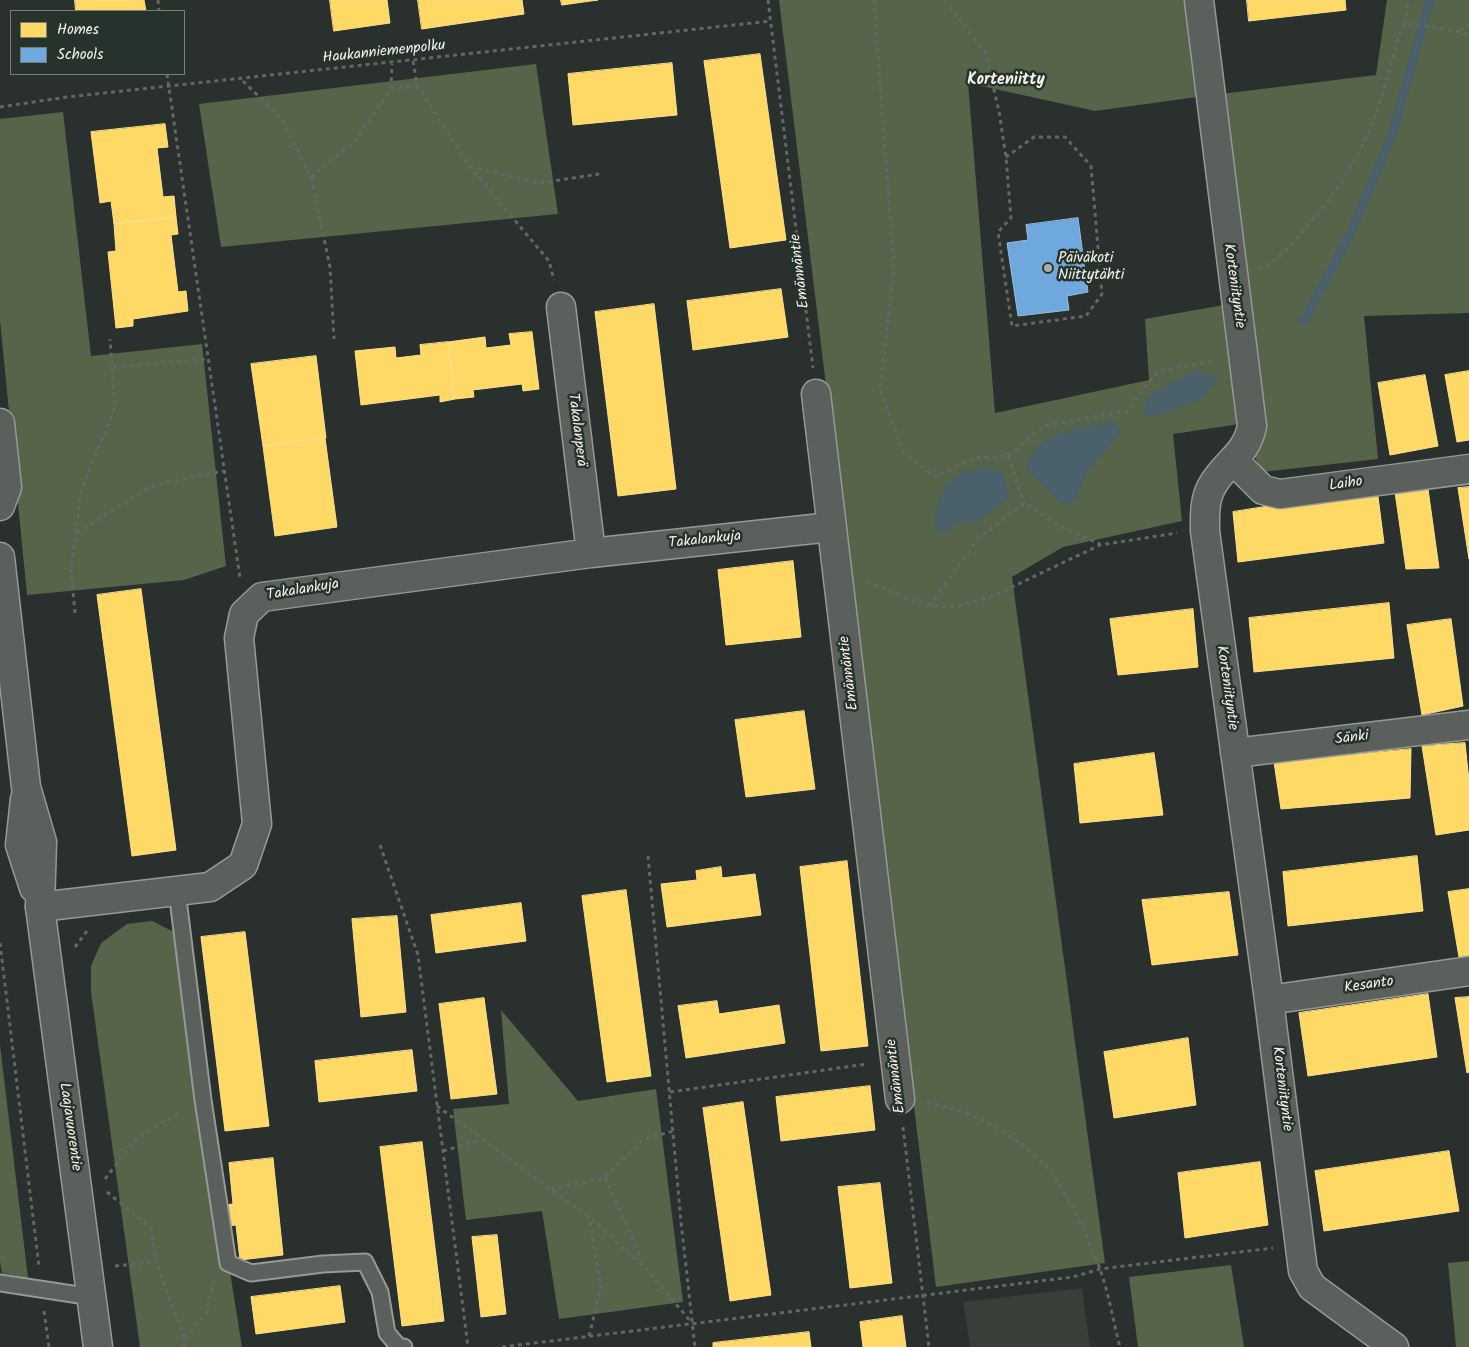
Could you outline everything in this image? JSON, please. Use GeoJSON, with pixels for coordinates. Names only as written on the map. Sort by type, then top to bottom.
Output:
{"type":"FeatureCollection","features":[{"type":"Feature","properties":{"kind":"street","name":"Korteniityntie"},"geometry":{"type":"LineString","coordinates":[[1199,0],[1232,278],[1252,426],[1249,438],[1234,461],[1212,485],[1205,506],[1204,531],[1270,1000],[1303,1271],[1312,1287],[1394,1347]]}},
{"type":"Feature","properties":{"kind":"street","name":"Takalanperä"},"geometry":{"type":"LineString","coordinates":[[561,307],[591,553]]}},
{"type":"Feature","properties":{"kind":"street","name":"Emännäntie"},"geometry":{"type":"LineString","coordinates":[[816,394],[900,1099]]}},
{"type":"Feature","properties":{"kind":"street"},"geometry":{"type":"LineString","coordinates":[[0,423],[7,487],[0,506]]}},
{"type":"Feature","properties":{"kind":"street","name":"Laiho"},"geometry":{"type":"LineString","coordinates":[[1234,461],[1263,490],[1280,494],[1469,469]]}},
{"type":"Feature","properties":{"kind":"street","name":"Takalankuja"},"geometry":{"type":"LineString","coordinates":[[40,906],[210,888],[243,866],[257,824],[239,638],[244,614],[262,597],[591,553],[831,527]]}},
{"type":"Feature","properties":{"kind":"street","name":"Laajavuorentie"},"geometry":{"type":"LineString","coordinates":[[0,557],[26,787],[42,842],[40,906],[98,1347]]}},
{"type":"Feature","properties":{"kind":"street","name":"Sänki"},"geometry":{"type":"LineString","coordinates":[[1234,753],[1469,725]]}},
{"type":"Feature","properties":{"kind":"street","name":"Kesanto"},"geometry":{"type":"LineString","coordinates":[[1270,1000],[1469,971]]}},
{"type":"Feature","properties":{"kind":"lane"},"geometry":{"type":"LineString","coordinates":[[177,891],[203,1100],[228,1263],[251,1273],[323,1264],[365,1262],[380,1292],[387,1333],[399,1347],[404,1347]]}},
{"type":"Feature","properties":{"kind":"lane"},"geometry":{"type":"LineString","coordinates":[[0,1284],[92,1297]]}},
{"type":"Feature","properties":{"kind":"path","name":"Emännäntie"},"geometry":{"type":"LineString","coordinates":[[768,0],[816,394]]}},
{"type":"Feature","properties":{"kind":"path"},"geometry":{"type":"LineString","coordinates":[[874,0],[894,268],[880,389],[904,453],[935,477],[974,458],[1008,456],[1044,426],[1126,411],[1158,371],[1222,360],[1245,369]]}},
{"type":"Feature","properties":{"kind":"path"},"geometry":{"type":"LineString","coordinates":[[944,0],[985,52],[999,111],[1006,157],[1011,218],[998,232],[1012,326],[1086,316],[1102,294],[1091,166],[1065,137],[1034,137],[1006,157]]}},
{"type":"Feature","properties":{"kind":"path"},"geometry":{"type":"LineString","coordinates":[[1232,278],[1266,266],[1286,250],[1318,213],[1347,172],[1371,126],[1399,34],[1405,24],[1408,0]]}},
{"type":"Feature","properties":{"kind":"path","name":"Haukanniemenpolku"},"geometry":{"type":"LineString","coordinates":[[0,107],[771,21]]}},
{"type":"Feature","properties":{"kind":"path"},"geometry":{"type":"LineString","coordinates":[[1405,24],[1435,26],[1459,30],[1469,34]]}},
{"type":"Feature","properties":{"kind":"path"},"geometry":{"type":"LineString","coordinates":[[1459,30],[1469,25]]}},
{"type":"Feature","properties":{"kind":"path"},"geometry":{"type":"LineString","coordinates":[[413,61],[418,85],[470,167],[549,261],[561,307]]}},
{"type":"Feature","properties":{"kind":"path"},"geometry":{"type":"LineString","coordinates":[[311,177],[354,142],[391,89],[392,64]]}},
{"type":"Feature","properties":{"kind":"path"},"geometry":{"type":"LineString","coordinates":[[167,75],[241,583]]}},
{"type":"Feature","properties":{"kind":"path"},"geometry":{"type":"LineString","coordinates":[[242,80],[282,119],[311,177],[330,268],[334,339]]}},
{"type":"Feature","properties":{"kind":"path"},"geometry":{"type":"LineString","coordinates":[[391,89],[418,85]]}},
{"type":"Feature","properties":{"kind":"path"},"geometry":{"type":"LineString","coordinates":[[470,167],[540,183],[599,174]]}},
{"type":"Feature","properties":{"kind":"path"},"geometry":{"type":"LineString","coordinates":[[75,613],[71,569],[77,534],[81,491],[115,407],[110,339]]}},
{"type":"Feature","properties":{"kind":"path"},"geometry":{"type":"LineString","coordinates":[[113,367],[208,359]]}},
{"type":"Feature","properties":{"kind":"path"},"geometry":{"type":"LineString","coordinates":[[1008,456],[1024,503],[1061,527],[1100,544]]}},
{"type":"Feature","properties":{"kind":"path"},"geometry":{"type":"LineString","coordinates":[[77,534],[151,486],[224,470]]}},
{"type":"Feature","properties":{"kind":"path"},"geometry":{"type":"LineString","coordinates":[[930,605],[978,539],[1024,503]]}},
{"type":"Feature","properties":{"kind":"path"},"geometry":{"type":"LineString","coordinates":[[837,567],[906,598],[930,605],[955,607],[993,596],[1100,544],[1158,534],[1204,531]]}},
{"type":"Feature","properties":{"kind":"path"},"geometry":{"type":"LineString","coordinates":[[380,845],[418,955],[468,1347]]}},
{"type":"Feature","properties":{"kind":"path"},"geometry":{"type":"LineString","coordinates":[[648,856],[695,1347]]}},
{"type":"Feature","properties":{"kind":"path"},"geometry":{"type":"LineString","coordinates":[[0,943],[49,1347]]}},
{"type":"Feature","properties":{"kind":"path"},"geometry":{"type":"LineString","coordinates":[[670,1092],[895,1060]]}},
{"type":"Feature","properties":{"kind":"path","name":"Emännäntie"},"geometry":{"type":"LineString","coordinates":[[900,1099],[929,1347]]}},
{"type":"Feature","properties":{"kind":"path"},"geometry":{"type":"LineString","coordinates":[[900,1099],[937,1104],[978,1119],[1013,1138],[1046,1165],[1072,1208],[1100,1269],[1120,1347]]}},
{"type":"Feature","properties":{"kind":"path"},"geometry":{"type":"LineString","coordinates":[[184,1347],[185,1340],[156,1262],[151,1228],[99,1186],[137,1138],[203,1100]]}},
{"type":"Feature","properties":{"kind":"path"},"geometry":{"type":"LineString","coordinates":[[437,1106],[481,1140],[589,1217],[646,1269],[693,1324]]}},
{"type":"Feature","properties":{"kind":"path"},"geometry":{"type":"LineString","coordinates":[[550,1189],[605,1178],[642,1140],[673,1131]]}},
{"type":"Feature","properties":{"kind":"path"},"geometry":{"type":"LineString","coordinates":[[442,1151],[481,1140]]}},
{"type":"Feature","properties":{"kind":"path"},"geometry":{"type":"LineString","coordinates":[[605,1178],[646,1269]]}},
{"type":"Feature","properties":{"kind":"path"},"geometry":{"type":"LineString","coordinates":[[589,1217],[600,1288],[589,1336]]}},
{"type":"Feature","properties":{"kind":"path"},"geometry":{"type":"LineString","coordinates":[[502,1347],[1074,1277],[1100,1269],[1300,1245]]}},
{"type":"Feature","properties":{"kind":"path"},"geometry":{"type":"LineString","coordinates":[[110,1267],[156,1262]]}},
{"type":"Feature","properties":{"kind":"path"},"geometry":{"type":"LineString","coordinates":[[185,1340],[207,1311],[215,1273]]}},
{"type":"Feature","properties":{"kind":"shaded area"},"geometry":{"type":"Polygon","coordinates":[[[1082,1288],[1090,1347],[970,1347],[963,1302],[1082,1288]]]}},
{"type":"Feature","properties":{"kind":"green space"},"geometry":{"type":"Polygon","coordinates":[[[779,0],[1184,0],[1197,97],[1376,75],[1387,0],[1469,0],[1469,313],[1364,316],[1378,459],[1262,472],[1239,424],[1173,434],[1182,521],[1063,547],[1012,577],[1105,1263],[936,1287],[779,0]],[[968,83],[995,413],[1149,380],[1145,319],[1224,305],[1197,97],[1095,111],[968,83]]]}},
{"type":"Feature","properties":{"kind":"green space"},"geometry":{"type":"Polygon","coordinates":[[[536,64],[558,214],[221,247],[199,104],[536,64]]]}},
{"type":"Feature","properties":{"kind":"green space"},"geometry":{"type":"Polygon","coordinates":[[[63,112],[91,356],[202,344],[226,566],[184,580],[27,595],[0,320],[0,119],[63,112]]]}},
{"type":"Feature","properties":{"kind":"green space"},"geometry":{"type":"Polygon","coordinates":[[[152,921],[176,933],[242,1347],[140,1347],[91,992],[91,966],[101,943],[127,924],[152,921]]]}},
{"type":"Feature","properties":{"kind":"green space"},"geometry":{"type":"Polygon","coordinates":[[[501,1010],[578,1101],[656,1089],[683,1302],[559,1319],[542,1211],[466,1220],[453,1109],[509,1104],[501,1010]]]}},
{"type":"Feature","properties":{"kind":"green space"},"geometry":{"type":"Polygon","coordinates":[[[0,1045],[28,1278],[2,1273],[0,1262],[0,1045]]]}},
{"type":"Feature","properties":{"kind":"green space"},"geometry":{"type":"Polygon","coordinates":[[[1469,1261],[1469,1347],[1456,1347],[1448,1263],[1469,1261]]]}},
{"type":"Feature","properties":{"kind":"green space"},"geometry":{"type":"Polygon","coordinates":[[[1231,1265],[1244,1347],[1138,1347],[1129,1277],[1231,1265]]]}},
{"type":"Feature","properties":{"kind":"water"},"geometry":{"type":"Polygon","coordinates":[[[1196,370],[1218,378],[1205,397],[1158,416],[1143,415],[1149,396],[1152,393],[1196,370]]]}},
{"type":"Feature","properties":{"kind":"water"},"geometry":{"type":"Polygon","coordinates":[[[1114,421],[1122,432],[1088,472],[1076,502],[1063,504],[1027,470],[1030,457],[1037,447],[1047,439],[1074,429],[1114,421]]]}},
{"type":"Feature","properties":{"kind":"water"},"geometry":{"type":"Polygon","coordinates":[[[987,467],[1002,471],[1009,495],[1002,505],[994,507],[985,517],[971,523],[959,523],[944,534],[936,529],[935,521],[938,505],[941,496],[950,482],[964,473],[987,467]]]}},
{"type":"Feature","properties":{"kind":"building: Homes"},"geometry":{"type":"Polygon","coordinates":[[[75,0],[144,0],[146,10],[76,10],[75,0]]]}},
{"type":"Feature","properties":{"kind":"building: Homes"},"geometry":{"type":"Polygon","coordinates":[[[330,0],[387,0],[390,23],[334,31],[330,0]]]}},
{"type":"Feature","properties":{"kind":"building: Homes"},"geometry":{"type":"Polygon","coordinates":[[[418,0],[522,0],[524,14],[422,29],[418,0]]]}},
{"type":"Feature","properties":{"kind":"building: Homes"},"geometry":{"type":"Polygon","coordinates":[[[561,0],[598,0],[562,5],[561,0]]]}},
{"type":"Feature","properties":{"kind":"building: Homes"},"geometry":{"type":"Polygon","coordinates":[[[1247,0],[1345,0],[1346,10],[1249,21],[1247,0]]]}},
{"type":"Feature","properties":{"kind":"building: Homes"},"geometry":{"type":"Polygon","coordinates":[[[760,54],[786,240],[730,248],[704,61],[760,54]]]}},
{"type":"Feature","properties":{"kind":"building: Homes"},"geometry":{"type":"Polygon","coordinates":[[[672,63],[677,115],[573,125],[568,74],[672,63]]]}},
{"type":"Feature","properties":{"kind":"building: Homes"},"geometry":{"type":"Polygon","coordinates":[[[165,124],[168,147],[157,148],[163,197],[174,196],[176,217],[114,224],[111,201],[100,203],[91,132],[165,124]]]}},
{"type":"Feature","properties":{"kind":"building: Homes"},"geometry":{"type":"Polygon","coordinates":[[[176,217],[178,234],[171,235],[178,292],[186,291],[188,311],[133,319],[133,326],[116,328],[108,252],[116,251],[114,224],[176,217]]]}},
{"type":"Feature","properties":{"kind":"building: Homes"},"geometry":{"type":"Polygon","coordinates":[[[781,289],[788,337],[693,350],[687,301],[781,289]]]}},
{"type":"Feature","properties":{"kind":"building: Homes"},"geometry":{"type":"Polygon","coordinates":[[[654,304],[676,489],[618,496],[595,312],[654,304]]]}},
{"type":"Feature","properties":{"kind":"building: Homes"},"geometry":{"type":"Polygon","coordinates":[[[532,332],[539,389],[523,391],[522,384],[473,390],[474,397],[455,399],[448,342],[485,337],[486,348],[511,345],[509,334],[532,332]]]}},
{"type":"Feature","properties":{"kind":"building: Homes"},"geometry":{"type":"Polygon","coordinates":[[[448,342],[455,399],[440,402],[440,395],[361,405],[355,351],[395,347],[396,358],[421,355],[420,345],[448,342]]]}},
{"type":"Feature","properties":{"kind":"building: Homes"},"geometry":{"type":"Polygon","coordinates":[[[316,356],[326,438],[263,446],[251,364],[316,356]]]}},
{"type":"Feature","properties":{"kind":"building: Homes"},"geometry":{"type":"Polygon","coordinates":[[[1469,371],[1469,440],[1457,442],[1445,375],[1469,371]]]}},
{"type":"Feature","properties":{"kind":"building: Homes"},"geometry":{"type":"Polygon","coordinates":[[[1425,375],[1438,446],[1390,455],[1378,383],[1425,375]]]}},
{"type":"Feature","properties":{"kind":"building: Homes"},"geometry":{"type":"Polygon","coordinates":[[[325,438],[337,527],[275,536],[263,446],[325,438]]]}},
{"type":"Feature","properties":{"kind":"building: Homes"},"geometry":{"type":"Polygon","coordinates":[[[1469,487],[1469,559],[1458,488],[1469,487]]]}},
{"type":"Feature","properties":{"kind":"building: Homes"},"geometry":{"type":"Polygon","coordinates":[[[1377,489],[1384,543],[1238,562],[1233,512],[1377,489]]]}},
{"type":"Feature","properties":{"kind":"building: Homes"},"geometry":{"type":"Polygon","coordinates":[[[1428,489],[1439,568],[1406,569],[1395,492],[1428,489]]]}},
{"type":"Feature","properties":{"kind":"building: Homes"},"geometry":{"type":"Polygon","coordinates":[[[793,561],[801,637],[726,645],[718,570],[793,561]]]}},
{"type":"Feature","properties":{"kind":"building: Homes"},"geometry":{"type":"Polygon","coordinates":[[[141,589],[176,850],[132,856],[97,595],[141,589]]]}},
{"type":"Feature","properties":{"kind":"building: Homes"},"geometry":{"type":"Polygon","coordinates":[[[1389,603],[1394,658],[1254,672],[1249,618],[1389,603]]]}},
{"type":"Feature","properties":{"kind":"building: Homes"},"geometry":{"type":"Polygon","coordinates":[[[1193,609],[1198,667],[1118,675],[1110,619],[1193,609]]]}},
{"type":"Feature","properties":{"kind":"building: Homes"},"geometry":{"type":"Polygon","coordinates":[[[1451,619],[1463,706],[1422,715],[1407,625],[1451,619]]]}},
{"type":"Feature","properties":{"kind":"building: Homes"},"geometry":{"type":"Polygon","coordinates":[[[804,711],[815,789],[746,797],[735,720],[804,711]]]}},
{"type":"Feature","properties":{"kind":"building: Homes"},"geometry":{"type":"Polygon","coordinates":[[[1465,743],[1469,781],[1469,830],[1436,835],[1422,746],[1465,743]]]}},
{"type":"Feature","properties":{"kind":"building: Homes"},"geometry":{"type":"Polygon","coordinates":[[[1411,749],[1410,798],[1281,809],[1274,762],[1411,749]]]}},
{"type":"Feature","properties":{"kind":"building: Homes"},"geometry":{"type":"Polygon","coordinates":[[[1154,753],[1163,815],[1080,823],[1074,764],[1154,753]]]}},
{"type":"Feature","properties":{"kind":"building: Homes"},"geometry":{"type":"Polygon","coordinates":[[[1417,856],[1423,911],[1288,926],[1283,872],[1417,856]]]}},
{"type":"Feature","properties":{"kind":"building: Homes"},"geometry":{"type":"Polygon","coordinates":[[[847,861],[868,1046],[821,1051],[800,867],[847,861]]]}},
{"type":"Feature","properties":{"kind":"building: Homes"},"geometry":{"type":"Polygon","coordinates":[[[721,867],[722,878],[755,874],[761,915],[667,927],[661,884],[697,880],[696,871],[721,867]]]}},
{"type":"Feature","properties":{"kind":"building: Homes"},"geometry":{"type":"Polygon","coordinates":[[[1469,889],[1469,962],[1460,963],[1448,892],[1469,889]]]}},
{"type":"Feature","properties":{"kind":"building: Homes"},"geometry":{"type":"Polygon","coordinates":[[[626,890],[651,1076],[607,1082],[582,896],[626,890]]]}},
{"type":"Feature","properties":{"kind":"building: Homes"},"geometry":{"type":"Polygon","coordinates":[[[1229,892],[1238,955],[1152,965],[1142,900],[1229,892]]]}},
{"type":"Feature","properties":{"kind":"building: Homes"},"geometry":{"type":"Polygon","coordinates":[[[521,903],[526,941],[436,953],[431,915],[521,903]]]}},
{"type":"Feature","properties":{"kind":"building: Homes"},"geometry":{"type":"Polygon","coordinates":[[[397,916],[406,1012],[361,1017],[352,919],[397,916]]]}},
{"type":"Feature","properties":{"kind":"building: Homes"},"geometry":{"type":"Polygon","coordinates":[[[245,932],[269,1126],[225,1131],[201,937],[245,932]]]}},
{"type":"Feature","properties":{"kind":"building: Homes"},"geometry":{"type":"Polygon","coordinates":[[[1428,994],[1437,1057],[1308,1076],[1299,1013],[1428,994]]]}},
{"type":"Feature","properties":{"kind":"building: Homes"},"geometry":{"type":"Polygon","coordinates":[[[1469,997],[1469,1072],[1467,1073],[1455,998],[1469,997]]]}},
{"type":"Feature","properties":{"kind":"building: Homes"},"geometry":{"type":"Polygon","coordinates":[[[484,998],[497,1094],[451,1099],[439,1004],[484,998]]]}},
{"type":"Feature","properties":{"kind":"building: Homes"},"geometry":{"type":"Polygon","coordinates":[[[717,1001],[719,1014],[779,1005],[785,1043],[686,1058],[678,1006],[717,1001]]]}},
{"type":"Feature","properties":{"kind":"building: Homes"},"geometry":{"type":"Polygon","coordinates":[[[1188,1038],[1196,1105],[1114,1118],[1104,1052],[1188,1038]]]}},
{"type":"Feature","properties":{"kind":"building: Homes"},"geometry":{"type":"Polygon","coordinates":[[[412,1050],[417,1091],[319,1102],[315,1061],[412,1050]]]}},
{"type":"Feature","properties":{"kind":"building: Homes"},"geometry":{"type":"Polygon","coordinates":[[[870,1086],[875,1130],[781,1141],[776,1097],[870,1086]]]}},
{"type":"Feature","properties":{"kind":"building: Homes"},"geometry":{"type":"Polygon","coordinates":[[[743,1102],[771,1295],[730,1301],[703,1108],[743,1102]]]}},
{"type":"Feature","properties":{"kind":"building: Homes"},"geometry":{"type":"Polygon","coordinates":[[[422,1142],[444,1321],[402,1326],[380,1147],[422,1142]]]}},
{"type":"Feature","properties":{"kind":"building: Homes"},"geometry":{"type":"Polygon","coordinates":[[[1449,1151],[1459,1211],[1324,1231],[1315,1171],[1449,1151]]]}},
{"type":"Feature","properties":{"kind":"building: Homes"},"geometry":{"type":"Polygon","coordinates":[[[273,1158],[283,1255],[240,1260],[236,1225],[227,1226],[225,1205],[233,1204],[229,1163],[273,1158]]]}},
{"type":"Feature","properties":{"kind":"building: Homes"},"geometry":{"type":"Polygon","coordinates":[[[1260,1162],[1268,1225],[1185,1238],[1178,1173],[1260,1162]]]}},
{"type":"Feature","properties":{"kind":"building: Homes"},"geometry":{"type":"Polygon","coordinates":[[[880,1183],[892,1283],[850,1288],[838,1187],[880,1183]]]}},
{"type":"Feature","properties":{"kind":"building: Homes"},"geometry":{"type":"Polygon","coordinates":[[[497,1235],[506,1314],[481,1317],[472,1237],[497,1235]]]}},
{"type":"Feature","properties":{"kind":"building: Homes"},"geometry":{"type":"Polygon","coordinates":[[[340,1286],[345,1322],[256,1334],[251,1297],[340,1286]]]}},
{"type":"Feature","properties":{"kind":"building: Homes"},"geometry":{"type":"Polygon","coordinates":[[[902,1316],[906,1347],[863,1347],[860,1322],[902,1316]]]}},
{"type":"Feature","properties":{"kind":"building: Homes"},"geometry":{"type":"Polygon","coordinates":[[[809,1332],[811,1347],[713,1347],[713,1343],[809,1332]]]}},
{"type":"Feature","properties":{"kind":"building: Schools","name":"Päiväkoti Niittytähti"},"geometry":{"type":"Polygon","coordinates":[[[1078,218],[1088,292],[1067,296],[1069,310],[1018,316],[1007,243],[1028,240],[1026,225],[1078,218]]]}},
{"type":"Feature","properties":{"kind":"waterway"},"geometry":{"type":"LineString","coordinates":[[1304,321],[1351,232],[1392,135],[1430,0]]}},
{"type":"Feature","properties":{"kind":"place","name":"Päiväkoti Niittytähti"},"geometry":{"type":"Point","coordinates":[1048,268]}},
{"type":"Feature","properties":{"kind":"district","name":"Korteniitty"},"geometry":{"type":"Point","coordinates":[1006,81]}}]}
